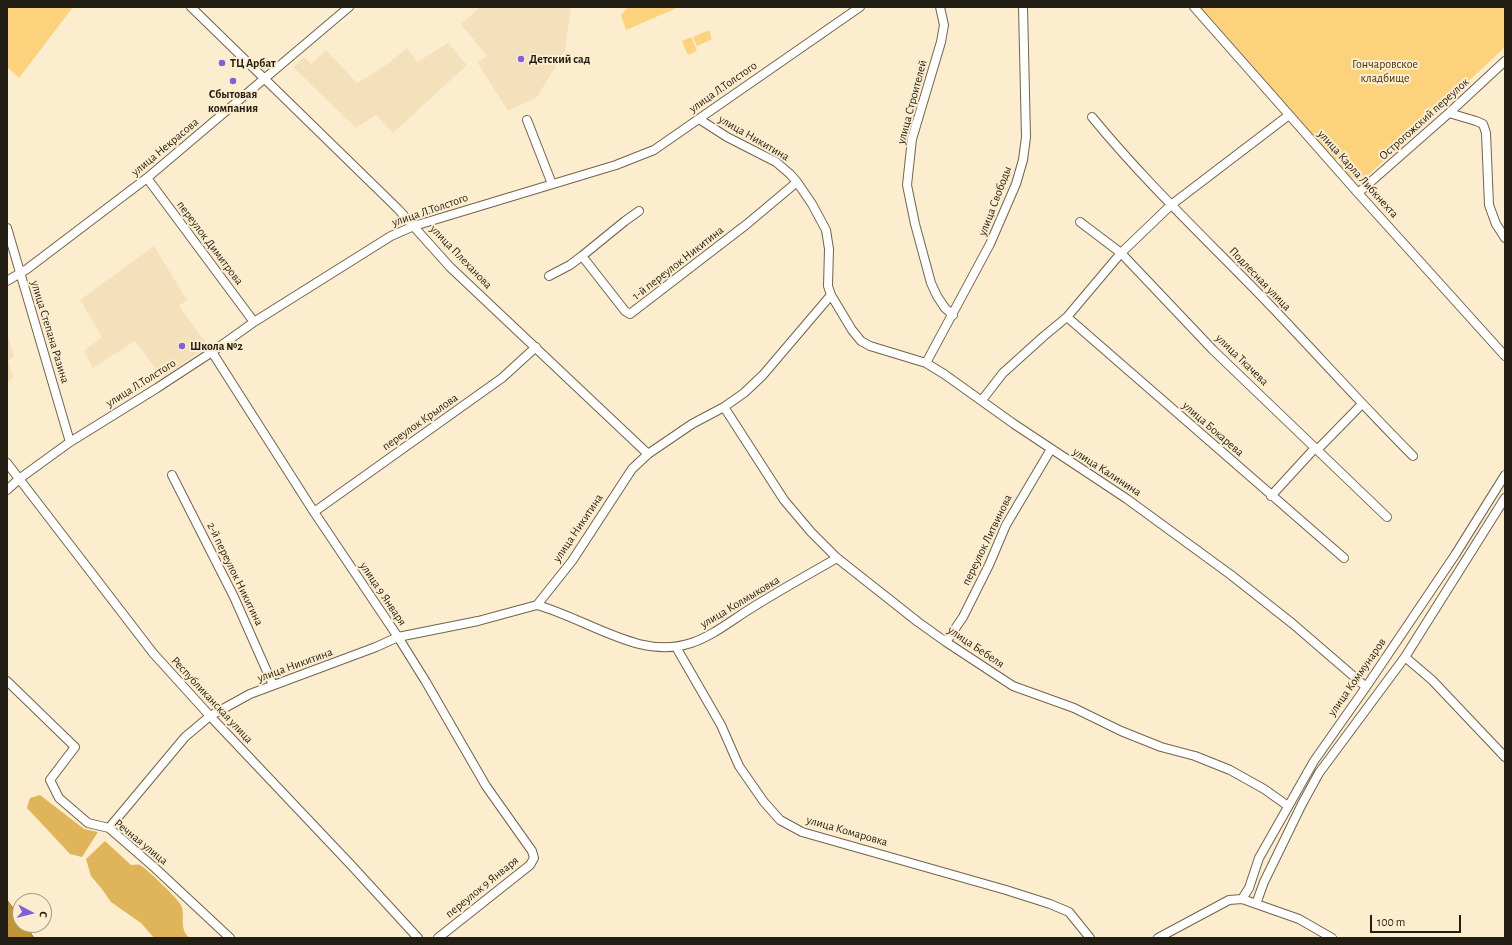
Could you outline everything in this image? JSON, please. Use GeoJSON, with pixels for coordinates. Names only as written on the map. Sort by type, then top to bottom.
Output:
{"type":"FeatureCollection","features":[{"type":"Feature","properties":{"kind":"street","name":"улица Плеханова"},"geometry":{"type":"LineString","coordinates":[[191,7],[414,226],[450,267],[648,454]]}},
{"type":"Feature","properties":{"kind":"street","name":"улица Некрасова"},"geometry":{"type":"LineString","coordinates":[[7,282],[27,269],[147,178],[349,7]]}},
{"type":"Feature","properties":{"kind":"street","name":"улица Л.Толстого"},"geometry":{"type":"LineString","coordinates":[[7,490],[19,479],[70,442],[157,388],[254,322],[391,236],[414,226],[616,165],[654,150],[860,7]]}},
{"type":"Feature","properties":{"kind":"street","name":"улица Строителей"},"geometry":{"type":"LineString","coordinates":[[940,7],[944,25],[939,49],[912,139],[907,185],[915,224],[931,282],[937,296],[952,315]]}},
{"type":"Feature","properties":{"kind":"street","name":"улица Свободы"},"geometry":{"type":"LineString","coordinates":[[926,363],[990,244],[1016,184],[1023,160],[1026,137],[1023,7]]}},
{"type":"Feature","properties":{"kind":"street","name":"улица Карла Либкнехта"},"geometry":{"type":"LineString","coordinates":[[1194,7],[1358,193],[1505,356]]}},
{"type":"Feature","properties":{"kind":"street","name":"Острогожский переулок"},"geometry":{"type":"LineString","coordinates":[[1358,193],[1505,61]]}},
{"type":"Feature","properties":{"kind":"street"},"geometry":{"type":"LineString","coordinates":[[1448,113],[1482,124],[1486,133],[1489,205],[1496,224],[1505,238]]}},
{"type":"Feature","properties":{"kind":"street"},"geometry":{"type":"LineString","coordinates":[[982,400],[1003,373],[1067,317],[1121,253],[1171,205],[1289,115]]}},
{"type":"Feature","properties":{"kind":"street","name":"Подлесная улица"},"geometry":{"type":"LineString","coordinates":[[1092,117],[1133,166],[1267,303],[1413,456]]}},
{"type":"Feature","properties":{"kind":"street","name":"улица Никитина"},"geometry":{"type":"LineString","coordinates":[[109,828],[186,737],[210,716],[250,694],[376,647],[398,637],[478,621],[537,605],[572,561],[632,469],[648,454],[692,424],[724,407],[744,393],[763,375],[831,295],[828,286],[829,249],[826,230],[812,204],[797,182],[776,162],[727,137],[699,119]]}},
{"type":"Feature","properties":{"kind":"street"},"geometry":{"type":"LineString","coordinates":[[527,120],[552,184]]}},
{"type":"Feature","properties":{"kind":"street","name":"переулок Димитрова"},"geometry":{"type":"LineString","coordinates":[[147,178],[254,322]]}},
{"type":"Feature","properties":{"kind":"street","name":"1-й переулок Никитина"},"geometry":{"type":"LineString","coordinates":[[582,256],[625,311],[630,314],[747,224],[797,182]]}},
{"type":"Feature","properties":{"kind":"street"},"geometry":{"type":"LineString","coordinates":[[549,276],[570,265],[625,221],[640,211]]}},
{"type":"Feature","properties":{"kind":"street","name":"улица Ткачева"},"geometry":{"type":"LineString","coordinates":[[1080,222],[1121,253],[1213,350],[1387,516]]}},
{"type":"Feature","properties":{"kind":"street","name":"улица Степана Разина"},"geometry":{"type":"LineString","coordinates":[[7,228],[70,442]]}},
{"type":"Feature","properties":{"kind":"street","name":"улица Калинина"},"geometry":{"type":"LineString","coordinates":[[831,295],[852,330],[861,341],[870,346],[926,363],[982,400],[1014,424],[1127,499],[1231,575],[1293,624],[1366,686]]}},
{"type":"Feature","properties":{"kind":"street","name":"улица Бокарева"},"geometry":{"type":"LineString","coordinates":[[1067,317],[1344,558]]}},
{"type":"Feature","properties":{"kind":"street","name":"переулок Крылова"},"geometry":{"type":"LineString","coordinates":[[314,512],[502,378],[536,347]]}},
{"type":"Feature","properties":{"kind":"street","name":"улица 9 Января"},"geometry":{"type":"LineString","coordinates":[[212,352],[314,512],[398,637],[426,682],[486,786],[532,851]]}},
{"type":"Feature","properties":{"kind":"street"},"geometry":{"type":"LineString","coordinates":[[1271,496],[1362,404]]}},
{"type":"Feature","properties":{"kind":"street","name":"улица Бебеля"},"geometry":{"type":"LineString","coordinates":[[724,407],[784,500],[811,532],[837,558],[918,622],[946,642],[1014,686],[1074,708],[1121,731],[1161,746],[1195,756],[1230,770],[1264,789],[1288,806]]}},
{"type":"Feature","properties":{"kind":"street","name":"переулок Литвинова"},"geometry":{"type":"LineString","coordinates":[[946,642],[963,617],[989,565],[1006,525],[1051,449]]}},
{"type":"Feature","properties":{"kind":"street","name":"Республиканская улица"},"geometry":{"type":"LineString","coordinates":[[7,463],[153,653],[418,938]]}},
{"type":"Feature","properties":{"kind":"street","name":"2-й переулок Никитина"},"geometry":{"type":"LineString","coordinates":[[172,475],[234,597],[273,685]]}},
{"type":"Feature","properties":{"kind":"street","name":"улица Коммунаров"},"geometry":{"type":"LineString","coordinates":[[1242,900],[1249,888],[1259,858],[1314,760],[1455,555],[1505,475]]}},
{"type":"Feature","properties":{"kind":"street"},"geometry":{"type":"LineString","coordinates":[[1256,904],[1267,875],[1319,773],[1405,657],[1505,498]]}},
{"type":"Feature","properties":{"kind":"street","name":"улица Колмыковка"},"geometry":{"type":"LineString","coordinates":[[537,605],[555,610],[628,641],[646,645],[676,647],[691,643],[710,635],[757,604],[837,558]]}},
{"type":"Feature","properties":{"kind":"street","name":"улица Комаровка"},"geometry":{"type":"LineString","coordinates":[[676,647],[721,725],[739,766],[764,802],[780,820],[802,832],[1006,890],[1069,912],[1090,938]]}},
{"type":"Feature","properties":{"kind":"street"},"geometry":{"type":"LineString","coordinates":[[1405,657],[1432,680],[1505,757]]}},
{"type":"Feature","properties":{"kind":"street","name":"Речная улица"},"geometry":{"type":"LineString","coordinates":[[7,681],[75,747],[50,780],[59,798],[88,823],[109,828],[156,868],[230,938]]}},
{"type":"Feature","properties":{"kind":"street","name":"переулок 9 Января"},"geometry":{"type":"LineString","coordinates":[[438,938],[530,865],[534,858],[532,851]]}},
{"type":"Feature","properties":{"kind":"street"},"geometry":{"type":"LineString","coordinates":[[1158,938],[1229,900],[1242,900],[1299,919],[1332,938]]}},
{"type":"Feature","properties":{"kind":"shaded area","name":"Детский сад"},"geometry":{"type":"Polygon","coordinates":[[[480,7],[571,7],[565,51],[537,97],[508,111],[477,62],[487,56],[461,24],[480,7]]]}},
{"type":"Feature","properties":{"kind":"shaded area"},"geometry":{"type":"Polygon","coordinates":[[[448,43],[467,65],[393,133],[376,115],[356,128],[293,67],[304,57],[311,64],[326,50],[357,83],[386,65],[407,48],[417,62],[448,43]]]}},
{"type":"Feature","properties":{"kind":"shaded area"},"geometry":{"type":"Polygon","coordinates":[[[154,246],[187,300],[179,306],[208,346],[162,378],[135,341],[93,368],[84,351],[102,337],[80,300],[154,246]]]}},
{"type":"Feature","properties":{"kind":"shaded area"},"geometry":{"type":"Polygon","coordinates":[[[7,333],[14,357],[8,360],[13,378],[7,383],[7,333]]]}},
{"type":"Feature","properties":{"kind":"shaded area"},"geometry":{"type":"Polygon","coordinates":[[[40,795],[84,829],[98,832],[82,857],[70,854],[27,808],[30,798],[40,795]]]}},
{"type":"Feature","properties":{"kind":"shaded area"},"geometry":{"type":"Polygon","coordinates":[[[105,841],[131,865],[140,865],[144,868],[178,901],[181,905],[183,913],[184,929],[189,938],[154,938],[141,923],[111,902],[91,876],[86,859],[105,841]]]}},
{"type":"Feature","properties":{"kind":"shaded area"},"geometry":{"type":"Polygon","coordinates":[[[7,900],[12,907],[12,933],[31,933],[34,938],[7,938],[7,900]]]}},
{"type":"Feature","properties":{"kind":"green space"},"geometry":{"type":"Polygon","coordinates":[[[7,7],[73,7],[19,78],[7,67],[7,7]]]}},
{"type":"Feature","properties":{"kind":"green space"},"geometry":{"type":"Polygon","coordinates":[[[628,7],[679,7],[626,30],[621,15],[628,7]]]}},
{"type":"Feature","properties":{"kind":"green space","name":"Гончаровское кладбище"},"geometry":{"type":"Polygon","coordinates":[[[1200,7],[1505,7],[1505,47],[1362,181],[1352,177],[1344,171],[1339,165],[1343,160],[1339,157],[1335,160],[1200,7]]]}},
{"type":"Feature","properties":{"kind":"green space"},"geometry":{"type":"Polygon","coordinates":[[[709,30],[712,39],[697,46],[693,37],[709,30]]]}},
{"type":"Feature","properties":{"kind":"green space"},"geometry":{"type":"Polygon","coordinates":[[[691,37],[697,51],[688,55],[682,41],[691,37]]]}},
{"type":"Feature","properties":{"kind":"place","name":"Детский сад"},"geometry":{"type":"Point","coordinates":[521,59]}},
{"type":"Feature","properties":{"kind":"place","name":"ТЦ Арбат"},"geometry":{"type":"Point","coordinates":[222,63]}},
{"type":"Feature","properties":{"kind":"place","name":"Сбытовая компания"},"geometry":{"type":"Point","coordinates":[233,81]}},
{"type":"Feature","properties":{"kind":"place","name":"Школа №2"},"geometry":{"type":"Point","coordinates":[182,346]}}]}
